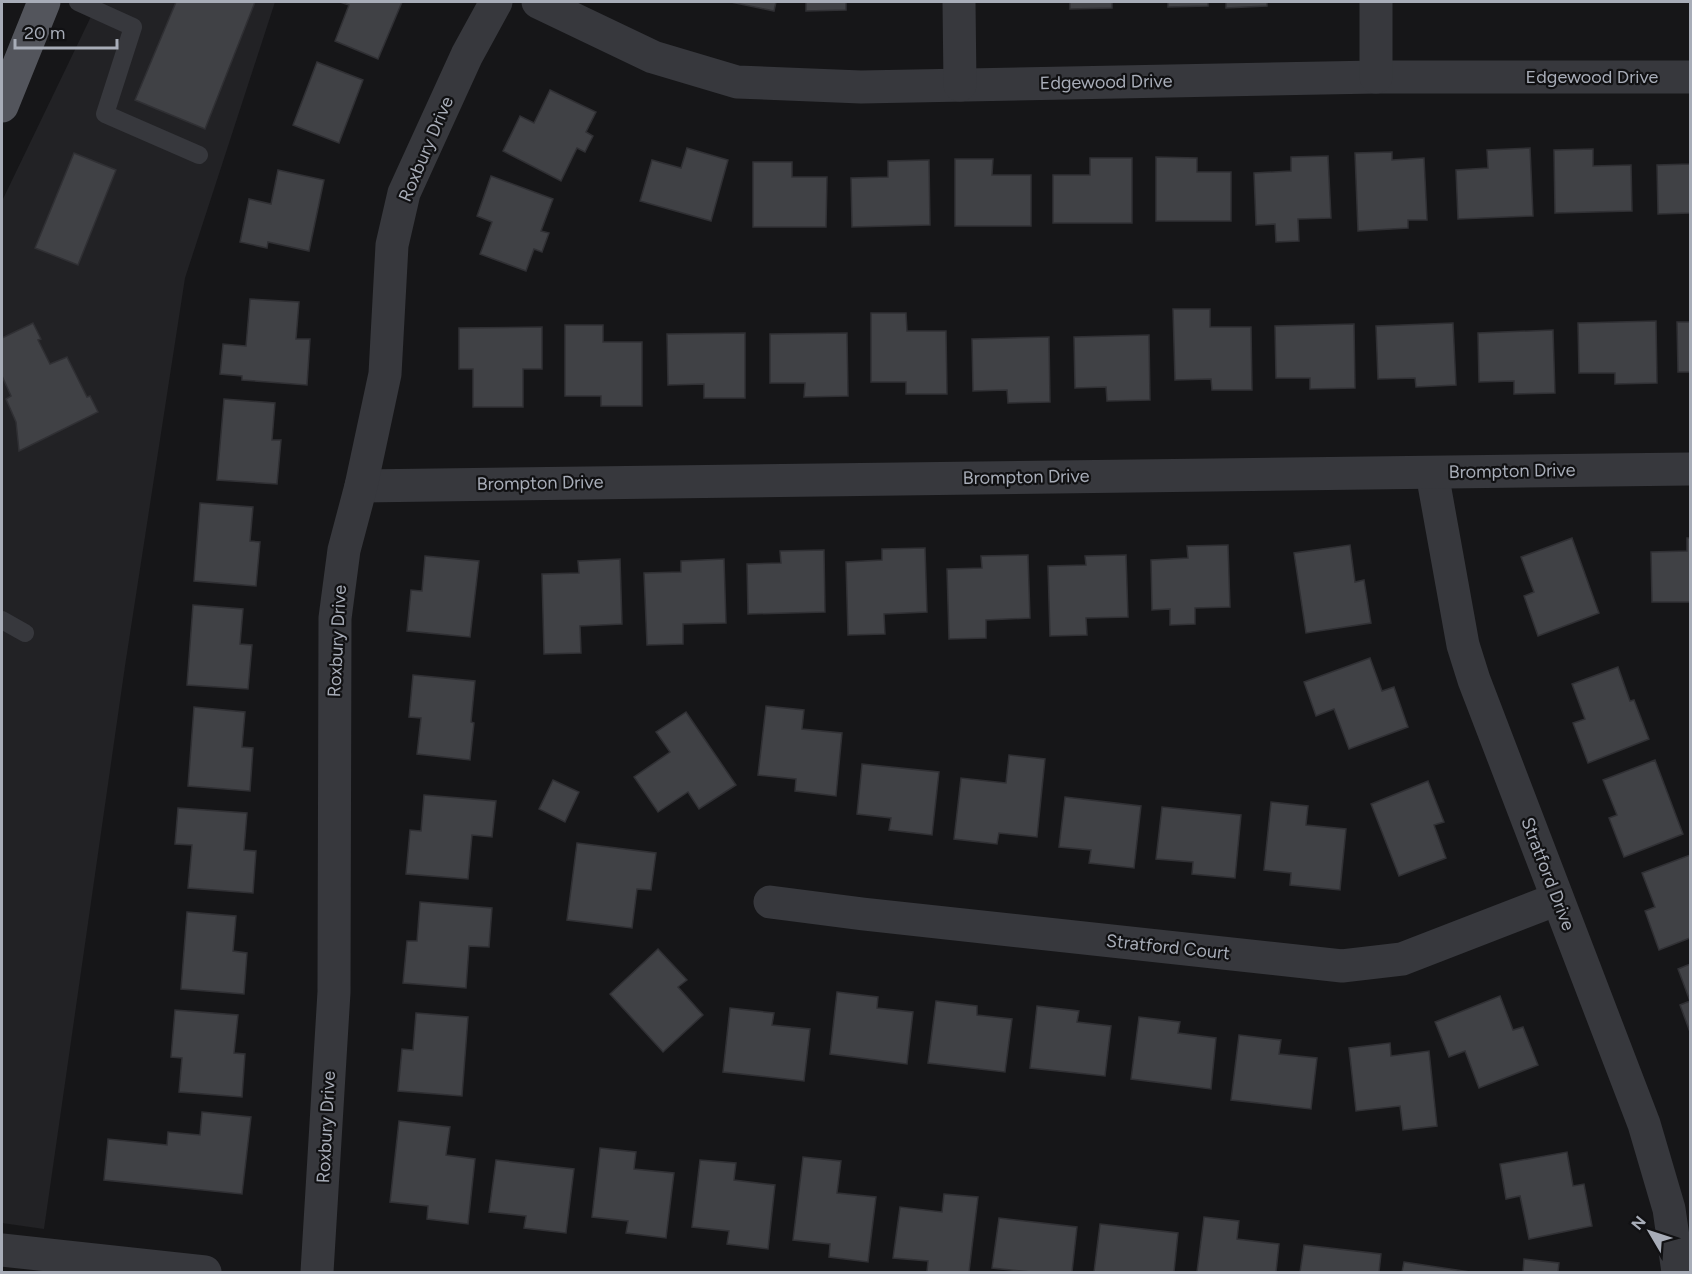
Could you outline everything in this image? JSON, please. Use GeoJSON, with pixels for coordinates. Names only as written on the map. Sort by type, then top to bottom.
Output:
{"type":"FeatureCollection","features":[{"type":"Feature","properties":{"kind":"main road"},"geometry":{"type":"LineString","coordinates":[[2,106],[44,2]]}},
{"type":"Feature","properties":{"kind":"street","name":"Roxbury Drive"},"geometry":{"type":"LineString","coordinates":[[317,1272],[334,992],[335,618],[344,550],[361,486],[385,374],[392,245],[404,193],[467,55],[496,2]]}},
{"type":"Feature","properties":{"kind":"street","name":"Edgewood Drive"},"geometry":{"type":"LineString","coordinates":[[538,2],[653,57],[737,82],[861,87],[1376,77],[1690,77]]}},
{"type":"Feature","properties":{"kind":"street"},"geometry":{"type":"LineString","coordinates":[[959,2],[960,84]]}},
{"type":"Feature","properties":{"kind":"street"},"geometry":{"type":"LineString","coordinates":[[1376,2],[1376,77]]}},
{"type":"Feature","properties":{"kind":"street","name":"Brompton Drive"},"geometry":{"type":"LineString","coordinates":[[361,486],[1690,469]]}},
{"type":"Feature","properties":{"kind":"street","name":"Stratford Drive"},"geometry":{"type":"LineString","coordinates":[[1432,472],[1463,645],[1474,680],[1644,1124],[1669,1209],[1678,1272]]}},
{"type":"Feature","properties":{"kind":"street","name":"Stratford Court"},"geometry":{"type":"LineString","coordinates":[[770,902],[1342,966],[1402,959],[1557,899]]}},
{"type":"Feature","properties":{"kind":"street"},"geometry":{"type":"LineString","coordinates":[[2,1250],[205,1272]]}},
{"type":"Feature","properties":{"kind":"lane"},"geometry":{"type":"LineString","coordinates":[[78,2],[133,27],[105,114],[199,154]]}},
{"type":"Feature","properties":{"kind":"lane"},"geometry":{"type":"LineString","coordinates":[[2,620],[25,633]]}},
{"type":"Feature","properties":{"kind":"shaded area"},"geometry":{"type":"Polygon","coordinates":[[[98,2],[275,2],[185,278],[125,666],[44,1229],[2,1223],[2,201],[98,2]]]}},
{"type":"Feature","properties":{"kind":"building"},"geometry":{"type":"Polygon","coordinates":[[[176,2],[255,2],[205,129],[135,100],[176,2]]]}},
{"type":"Feature","properties":{"kind":"building"},"geometry":{"type":"Polygon","coordinates":[[[340,2],[402,2],[378,59],[335,41],[349,5],[340,2]]]}},
{"type":"Feature","properties":{"kind":"building"},"geometry":{"type":"Polygon","coordinates":[[[731,2],[776,2],[774,11],[731,2]]]}},
{"type":"Feature","properties":{"kind":"building"},"geometry":{"type":"Polygon","coordinates":[[[806,2],[846,2],[846,10],[806,11],[806,2]]]}},
{"type":"Feature","properties":{"kind":"building"},"geometry":{"type":"Polygon","coordinates":[[[1070,2],[1112,2],[1112,8],[1070,9],[1070,2]]]}},
{"type":"Feature","properties":{"kind":"building"},"geometry":{"type":"Polygon","coordinates":[[[1168,2],[1208,2],[1208,6],[1168,7],[1168,2]]]}},
{"type":"Feature","properties":{"kind":"building"},"geometry":{"type":"Polygon","coordinates":[[[1226,2],[1267,2],[1267,6],[1226,8],[1226,2]]]}},
{"type":"Feature","properties":{"kind":"building"},"geometry":{"type":"Polygon","coordinates":[[[317,62],[363,80],[339,143],[293,125],[317,62]]]}},
{"type":"Feature","properties":{"kind":"building"},"geometry":{"type":"Polygon","coordinates":[[[550,90],[596,112],[586,132],[593,136],[585,152],[577,148],[561,181],[503,151],[520,116],[534,123],[550,90]]]}},
{"type":"Feature","properties":{"kind":"building"},"geometry":{"type":"Polygon","coordinates":[[[687,148],[728,160],[711,221],[640,201],[652,160],[681,168],[687,148]]]}},
{"type":"Feature","properties":{"kind":"building"},"geometry":{"type":"Polygon","coordinates":[[[1530,148],[1533,216],[1458,219],[1456,170],[1488,168],[1487,150],[1530,148]]]}},
{"type":"Feature","properties":{"kind":"building"},"geometry":{"type":"Polygon","coordinates":[[[1593,149],[1593,166],[1631,165],[1632,211],[1555,213],[1554,150],[1593,149]]]}},
{"type":"Feature","properties":{"kind":"building"},"geometry":{"type":"Polygon","coordinates":[[[1392,152],[1392,160],[1424,158],[1427,220],[1408,220],[1408,228],[1358,231],[1355,153],[1392,152]]]}},
{"type":"Feature","properties":{"kind":"building"},"geometry":{"type":"Polygon","coordinates":[[[74,153],[116,170],[78,265],[35,248],[74,153]]]}},
{"type":"Feature","properties":{"kind":"building"},"geometry":{"type":"Polygon","coordinates":[[[1328,156],[1331,218],[1298,219],[1299,241],[1276,242],[1275,224],[1256,225],[1254,173],[1291,171],[1291,157],[1328,156]]]}},
{"type":"Feature","properties":{"kind":"building"},"geometry":{"type":"Polygon","coordinates":[[[1156,157],[1197,158],[1197,172],[1231,172],[1231,221],[1156,221],[1156,157]]]}},
{"type":"Feature","properties":{"kind":"building"},"geometry":{"type":"Polygon","coordinates":[[[1090,158],[1132,158],[1132,223],[1053,223],[1053,175],[1090,175],[1090,158]]]}},
{"type":"Feature","properties":{"kind":"building"},"geometry":{"type":"Polygon","coordinates":[[[955,159],[993,159],[992,175],[1031,175],[1031,226],[955,226],[955,159]]]}},
{"type":"Feature","properties":{"kind":"building"},"geometry":{"type":"Polygon","coordinates":[[[929,160],[930,225],[852,227],[851,178],[888,177],[888,161],[929,160]]]}},
{"type":"Feature","properties":{"kind":"building"},"geometry":{"type":"Polygon","coordinates":[[[753,162],[792,162],[792,177],[827,177],[826,227],[753,227],[753,162]]]}},
{"type":"Feature","properties":{"kind":"building"},"geometry":{"type":"Polygon","coordinates":[[[1690,164],[1690,213],[1658,214],[1657,165],[1690,164]]]}},
{"type":"Feature","properties":{"kind":"building"},"geometry":{"type":"Polygon","coordinates":[[[278,170],[324,180],[309,251],[268,242],[267,248],[240,242],[249,199],[271,204],[278,170]]]}},
{"type":"Feature","properties":{"kind":"building"},"geometry":{"type":"Polygon","coordinates":[[[491,176],[553,199],[541,231],[549,233],[542,252],[534,249],[526,271],[480,254],[492,222],[477,216],[491,176]]]}},
{"type":"Feature","properties":{"kind":"building"},"geometry":{"type":"Polygon","coordinates":[[[250,299],[299,302],[296,339],[310,339],[307,385],[242,380],[242,376],[220,374],[223,344],[246,346],[250,299]]]}},
{"type":"Feature","properties":{"kind":"building"},"geometry":{"type":"Polygon","coordinates":[[[1173,309],[1210,309],[1210,327],[1251,327],[1252,390],[1212,390],[1211,379],[1175,380],[1173,309]]]}},
{"type":"Feature","properties":{"kind":"building"},"geometry":{"type":"Polygon","coordinates":[[[871,313],[906,313],[907,331],[946,331],[947,394],[906,394],[906,382],[871,382],[871,313]]]}},
{"type":"Feature","properties":{"kind":"building"},"geometry":{"type":"Polygon","coordinates":[[[1656,321],[1657,383],[1615,384],[1615,373],[1579,373],[1578,323],[1656,321]]]}},
{"type":"Feature","properties":{"kind":"building"},"geometry":{"type":"Polygon","coordinates":[[[1677,322],[1690,322],[1690,372],[1678,372],[1677,322]]]}},
{"type":"Feature","properties":{"kind":"building"},"geometry":{"type":"Polygon","coordinates":[[[33,323],[41,339],[38,340],[50,364],[67,357],[87,397],[90,396],[98,412],[19,451],[16,422],[6,399],[11,396],[2,376],[2,338],[33,323]]]}},
{"type":"Feature","properties":{"kind":"building"},"geometry":{"type":"Polygon","coordinates":[[[1453,323],[1456,385],[1416,387],[1415,378],[1378,379],[1376,326],[1453,323]]]}},
{"type":"Feature","properties":{"kind":"building"},"geometry":{"type":"Polygon","coordinates":[[[1354,324],[1355,388],[1310,389],[1310,378],[1276,378],[1275,326],[1354,324]]]}},
{"type":"Feature","properties":{"kind":"building"},"geometry":{"type":"Polygon","coordinates":[[[565,325],[603,325],[603,342],[642,342],[642,406],[601,406],[601,396],[565,396],[565,325]]]}},
{"type":"Feature","properties":{"kind":"building"},"geometry":{"type":"Polygon","coordinates":[[[542,327],[542,369],[523,369],[523,407],[473,407],[473,369],[459,369],[459,328],[542,327]]]}},
{"type":"Feature","properties":{"kind":"building"},"geometry":{"type":"Polygon","coordinates":[[[1553,330],[1555,393],[1514,394],[1514,381],[1479,382],[1478,333],[1553,330]]]}},
{"type":"Feature","properties":{"kind":"building"},"geometry":{"type":"Polygon","coordinates":[[[745,333],[745,398],[704,398],[704,384],[668,385],[667,334],[745,333]]]}},
{"type":"Feature","properties":{"kind":"building"},"geometry":{"type":"Polygon","coordinates":[[[847,333],[848,396],[804,397],[805,383],[770,383],[770,334],[847,333]]]}},
{"type":"Feature","properties":{"kind":"building"},"geometry":{"type":"Polygon","coordinates":[[[1149,335],[1150,400],[1107,401],[1106,387],[1075,388],[1074,337],[1149,335]]]}},
{"type":"Feature","properties":{"kind":"building"},"geometry":{"type":"Polygon","coordinates":[[[1049,337],[1050,402],[1008,403],[1007,390],[973,391],[972,339],[1049,337]]]}},
{"type":"Feature","properties":{"kind":"building"},"geometry":{"type":"Polygon","coordinates":[[[224,399],[275,403],[272,440],[281,440],[277,484],[217,480],[224,399]]]}},
{"type":"Feature","properties":{"kind":"building"},"geometry":{"type":"Polygon","coordinates":[[[200,503],[253,507],[250,541],[260,542],[256,586],[194,581],[200,503]]]}},
{"type":"Feature","properties":{"kind":"building"},"geometry":{"type":"Polygon","coordinates":[[[1572,538],[1599,613],[1538,636],[1524,596],[1534,592],[1521,557],[1572,538]]]}},
{"type":"Feature","properties":{"kind":"building"},"geometry":{"type":"Polygon","coordinates":[[[1687,538],[1690,538],[1690,602],[1652,602],[1651,552],[1687,551],[1687,538]]]}},
{"type":"Feature","properties":{"kind":"building"},"geometry":{"type":"Polygon","coordinates":[[[1228,545],[1230,607],[1195,608],[1195,624],[1170,625],[1170,609],[1152,610],[1151,560],[1188,558],[1187,546],[1228,545]]]}},
{"type":"Feature","properties":{"kind":"building"},"geometry":{"type":"Polygon","coordinates":[[[1350,545],[1355,582],[1364,580],[1371,623],[1306,633],[1294,553],[1350,545]]]}},
{"type":"Feature","properties":{"kind":"building"},"geometry":{"type":"Polygon","coordinates":[[[925,548],[927,612],[884,614],[885,634],[848,635],[846,562],[882,560],[882,549],[925,548]]]}},
{"type":"Feature","properties":{"kind":"building"},"geometry":{"type":"Polygon","coordinates":[[[824,550],[825,612],[748,614],[747,564],[781,563],[780,551],[824,550]]]}},
{"type":"Feature","properties":{"kind":"building"},"geometry":{"type":"Polygon","coordinates":[[[1028,555],[1030,618],[986,620],[986,638],[949,639],[947,569],[982,568],[981,556],[1028,555]]]}},
{"type":"Feature","properties":{"kind":"building"},"geometry":{"type":"Polygon","coordinates":[[[1126,555],[1128,617],[1086,618],[1087,635],[1050,636],[1048,566],[1086,565],[1085,556],[1126,555]]]}},
{"type":"Feature","properties":{"kind":"building"},"geometry":{"type":"Polygon","coordinates":[[[425,556],[479,561],[470,637],[407,631],[411,590],[422,591],[425,556]]]}},
{"type":"Feature","properties":{"kind":"building"},"geometry":{"type":"Polygon","coordinates":[[[620,559],[622,624],[580,626],[581,653],[544,654],[542,574],[579,573],[578,561],[620,559]]]}},
{"type":"Feature","properties":{"kind":"building"},"geometry":{"type":"Polygon","coordinates":[[[724,559],[726,623],[683,624],[683,644],[647,645],[644,573],[681,572],[681,561],[724,559]]]}},
{"type":"Feature","properties":{"kind":"building"},"geometry":{"type":"Polygon","coordinates":[[[193,605],[243,609],[240,644],[252,645],[248,689],[187,685],[193,605]]]}},
{"type":"Feature","properties":{"kind":"building"},"geometry":{"type":"Polygon","coordinates":[[[1370,658],[1382,691],[1394,687],[1408,727],[1349,749],[1334,709],[1316,716],[1304,682],[1370,658]]]}},
{"type":"Feature","properties":{"kind":"building"},"geometry":{"type":"Polygon","coordinates":[[[1618,667],[1630,701],[1634,700],[1649,739],[1588,763],[1573,723],[1585,719],[1572,684],[1618,667]]]}},
{"type":"Feature","properties":{"kind":"building"},"geometry":{"type":"Polygon","coordinates":[[[413,675],[475,681],[470,760],[417,754],[421,718],[409,717],[413,675]]]}},
{"type":"Feature","properties":{"kind":"building"},"geometry":{"type":"Polygon","coordinates":[[[766,706],[804,710],[802,729],[842,733],[836,796],[795,791],[796,779],[758,775],[766,706]]]}},
{"type":"Feature","properties":{"kind":"building"},"geometry":{"type":"Polygon","coordinates":[[[194,707],[245,712],[242,747],[253,748],[250,791],[188,786],[194,707]]]}},
{"type":"Feature","properties":{"kind":"building"},"geometry":{"type":"Polygon","coordinates":[[[686,712],[736,785],[699,809],[688,792],[658,812],[634,777],[670,752],[656,732],[686,712]]]}},
{"type":"Feature","properties":{"kind":"building"},"geometry":{"type":"Polygon","coordinates":[[[1009,755],[1045,759],[1037,837],[999,833],[997,844],[954,839],[961,778],[1006,783],[1009,755]]]}},
{"type":"Feature","properties":{"kind":"building"},"geometry":{"type":"Polygon","coordinates":[[[1655,760],[1683,834],[1624,857],[1609,818],[1617,815],[1603,780],[1655,760]]]}},
{"type":"Feature","properties":{"kind":"building"},"geometry":{"type":"Polygon","coordinates":[[[862,764],[939,772],[932,835],[889,830],[891,818],[857,814],[862,764]]]}},
{"type":"Feature","properties":{"kind":"building"},"geometry":{"type":"Polygon","coordinates":[[[553,780],[579,792],[565,822],[539,809],[553,780]]]}},
{"type":"Feature","properties":{"kind":"building"},"geometry":{"type":"Polygon","coordinates":[[[1428,781],[1444,822],[1434,825],[1446,858],[1399,876],[1371,804],[1428,781]]]}},
{"type":"Feature","properties":{"kind":"building"},"geometry":{"type":"Polygon","coordinates":[[[424,795],[496,801],[492,837],[472,835],[468,879],[406,874],[410,830],[421,831],[424,795]]]}},
{"type":"Feature","properties":{"kind":"building"},"geometry":{"type":"Polygon","coordinates":[[[1065,797],[1141,806],[1134,868],[1089,863],[1091,850],[1059,847],[1065,797]]]}},
{"type":"Feature","properties":{"kind":"building"},"geometry":{"type":"Polygon","coordinates":[[[1271,802],[1308,806],[1306,825],[1346,829],[1340,890],[1290,885],[1291,873],[1264,870],[1271,802]]]}},
{"type":"Feature","properties":{"kind":"building"},"geometry":{"type":"Polygon","coordinates":[[[1162,807],[1241,815],[1235,878],[1192,874],[1193,862],[1156,859],[1162,807]]]}},
{"type":"Feature","properties":{"kind":"building"},"geometry":{"type":"Polygon","coordinates":[[[178,808],[247,813],[244,850],[256,851],[253,893],[188,888],[192,845],[175,844],[178,808]]]}},
{"type":"Feature","properties":{"kind":"building"},"geometry":{"type":"Polygon","coordinates":[[[577,843],[656,853],[651,890],[637,889],[632,928],[567,920],[577,843]]]}},
{"type":"Feature","properties":{"kind":"building"},"geometry":{"type":"Polygon","coordinates":[[[1690,855],[1690,938],[1659,950],[1645,911],[1655,907],[1642,873],[1690,855]]]}},
{"type":"Feature","properties":{"kind":"building"},"geometry":{"type":"Polygon","coordinates":[[[420,902],[492,908],[489,947],[469,946],[466,988],[403,983],[407,941],[417,941],[420,902]]]}},
{"type":"Feature","properties":{"kind":"building"},"geometry":{"type":"Polygon","coordinates":[[[187,912],[236,916],[233,951],[247,953],[244,994],[181,989],[187,912]]]}},
{"type":"Feature","properties":{"kind":"building"},"geometry":{"type":"Polygon","coordinates":[[[658,949],[687,980],[678,987],[703,1015],[663,1052],[610,994],[658,949]]]}},
{"type":"Feature","properties":{"kind":"building"},"geometry":{"type":"Polygon","coordinates":[[[1690,964],[1690,1001],[1678,969],[1690,964]]]}},
{"type":"Feature","properties":{"kind":"building"},"geometry":{"type":"Polygon","coordinates":[[[837,992],[878,997],[877,1008],[913,1012],[907,1064],[830,1054],[837,992]]]}},
{"type":"Feature","properties":{"kind":"building"},"geometry":{"type":"Polygon","coordinates":[[[1500,996],[1513,1030],[1523,1027],[1538,1065],[1479,1088],[1465,1051],[1449,1057],[1435,1022],[1500,996]]]}},
{"type":"Feature","properties":{"kind":"building"},"geometry":{"type":"Polygon","coordinates":[[[936,1001],[977,1006],[977,1015],[1012,1019],[1005,1072],[928,1063],[936,1001]]]}},
{"type":"Feature","properties":{"kind":"building"},"geometry":{"type":"Polygon","coordinates":[[[1690,1001],[1690,1032],[1680,1005],[1690,1001]]]}},
{"type":"Feature","properties":{"kind":"building"},"geometry":{"type":"Polygon","coordinates":[[[1037,1006],[1079,1011],[1077,1022],[1111,1026],[1105,1076],[1030,1068],[1037,1006]]]}},
{"type":"Feature","properties":{"kind":"building"},"geometry":{"type":"Polygon","coordinates":[[[730,1008],[774,1013],[772,1025],[810,1029],[804,1081],[723,1072],[730,1008]]]}},
{"type":"Feature","properties":{"kind":"building"},"geometry":{"type":"Polygon","coordinates":[[[175,1010],[238,1015],[234,1053],[245,1054],[242,1097],[179,1092],[182,1058],[171,1057],[175,1010]]]}},
{"type":"Feature","properties":{"kind":"building"},"geometry":{"type":"Polygon","coordinates":[[[416,1013],[468,1017],[462,1096],[398,1091],[402,1049],[413,1050],[416,1013]]]}},
{"type":"Feature","properties":{"kind":"building"},"geometry":{"type":"Polygon","coordinates":[[[1139,1017],[1180,1022],[1178,1033],[1216,1038],[1211,1089],[1131,1079],[1139,1017]]]}},
{"type":"Feature","properties":{"kind":"building"},"geometry":{"type":"Polygon","coordinates":[[[1239,1035],[1281,1040],[1279,1054],[1317,1058],[1311,1109],[1231,1100],[1239,1035]]]}},
{"type":"Feature","properties":{"kind":"building"},"geometry":{"type":"Polygon","coordinates":[[[1390,1043],[1391,1056],[1429,1051],[1437,1126],[1403,1130],[1400,1106],[1356,1111],[1349,1048],[1390,1043]]]}},
{"type":"Feature","properties":{"kind":"building"},"geometry":{"type":"Polygon","coordinates":[[[202,1112],[251,1117],[242,1194],[104,1180],[108,1139],[167,1145],[168,1132],[200,1135],[202,1112]]]}},
{"type":"Feature","properties":{"kind":"building"},"geometry":{"type":"Polygon","coordinates":[[[399,1121],[450,1127],[446,1155],[475,1159],[468,1224],[427,1219],[428,1206],[390,1202],[399,1121]]]}},
{"type":"Feature","properties":{"kind":"building"},"geometry":{"type":"Polygon","coordinates":[[[600,1148],[636,1152],[634,1169],[674,1173],[666,1238],[626,1233],[628,1221],[592,1217],[600,1148]]]}},
{"type":"Feature","properties":{"kind":"building"},"geometry":{"type":"Polygon","coordinates":[[[1567,1152],[1573,1186],[1584,1184],[1592,1226],[1529,1239],[1520,1196],[1506,1199],[1500,1164],[1567,1152]]]}},
{"type":"Feature","properties":{"kind":"building"},"geometry":{"type":"Polygon","coordinates":[[[803,1157],[841,1161],[837,1193],[876,1197],[868,1262],[829,1257],[830,1244],[793,1240],[803,1157]]]}},
{"type":"Feature","properties":{"kind":"building"},"geometry":{"type":"Polygon","coordinates":[[[496,1160],[574,1169],[566,1233],[524,1228],[526,1216],[489,1212],[496,1160]]]}},
{"type":"Feature","properties":{"kind":"building"},"geometry":{"type":"Polygon","coordinates":[[[700,1160],[736,1163],[734,1180],[775,1185],[768,1249],[727,1244],[729,1231],[692,1227],[700,1160]]]}},
{"type":"Feature","properties":{"kind":"building"},"geometry":{"type":"Polygon","coordinates":[[[944,1194],[978,1197],[969,1272],[927,1272],[928,1261],[893,1258],[900,1207],[942,1212],[944,1194]]]}},
{"type":"Feature","properties":{"kind":"building"},"geometry":{"type":"Polygon","coordinates":[[[1204,1217],[1239,1221],[1237,1239],[1279,1244],[1276,1272],[1197,1272],[1204,1217]]]}},
{"type":"Feature","properties":{"kind":"building"},"geometry":{"type":"Polygon","coordinates":[[[999,1218],[1077,1227],[1072,1272],[1031,1272],[992,1268],[999,1218]]]}},
{"type":"Feature","properties":{"kind":"building"},"geometry":{"type":"Polygon","coordinates":[[[1100,1224],[1178,1233],[1174,1272],[1094,1272],[1100,1224]]]}},
{"type":"Feature","properties":{"kind":"building"},"geometry":{"type":"Polygon","coordinates":[[[1304,1245],[1381,1254],[1379,1272],[1300,1272],[1304,1245]]]}},
{"type":"Feature","properties":{"kind":"building"},"geometry":{"type":"Polygon","coordinates":[[[1524,1259],[1559,1263],[1558,1272],[1523,1272],[1524,1259]]]}},
{"type":"Feature","properties":{"kind":"building"},"geometry":{"type":"Polygon","coordinates":[[[1404,1262],[1470,1272],[1402,1272],[1404,1262]]]}}]}
